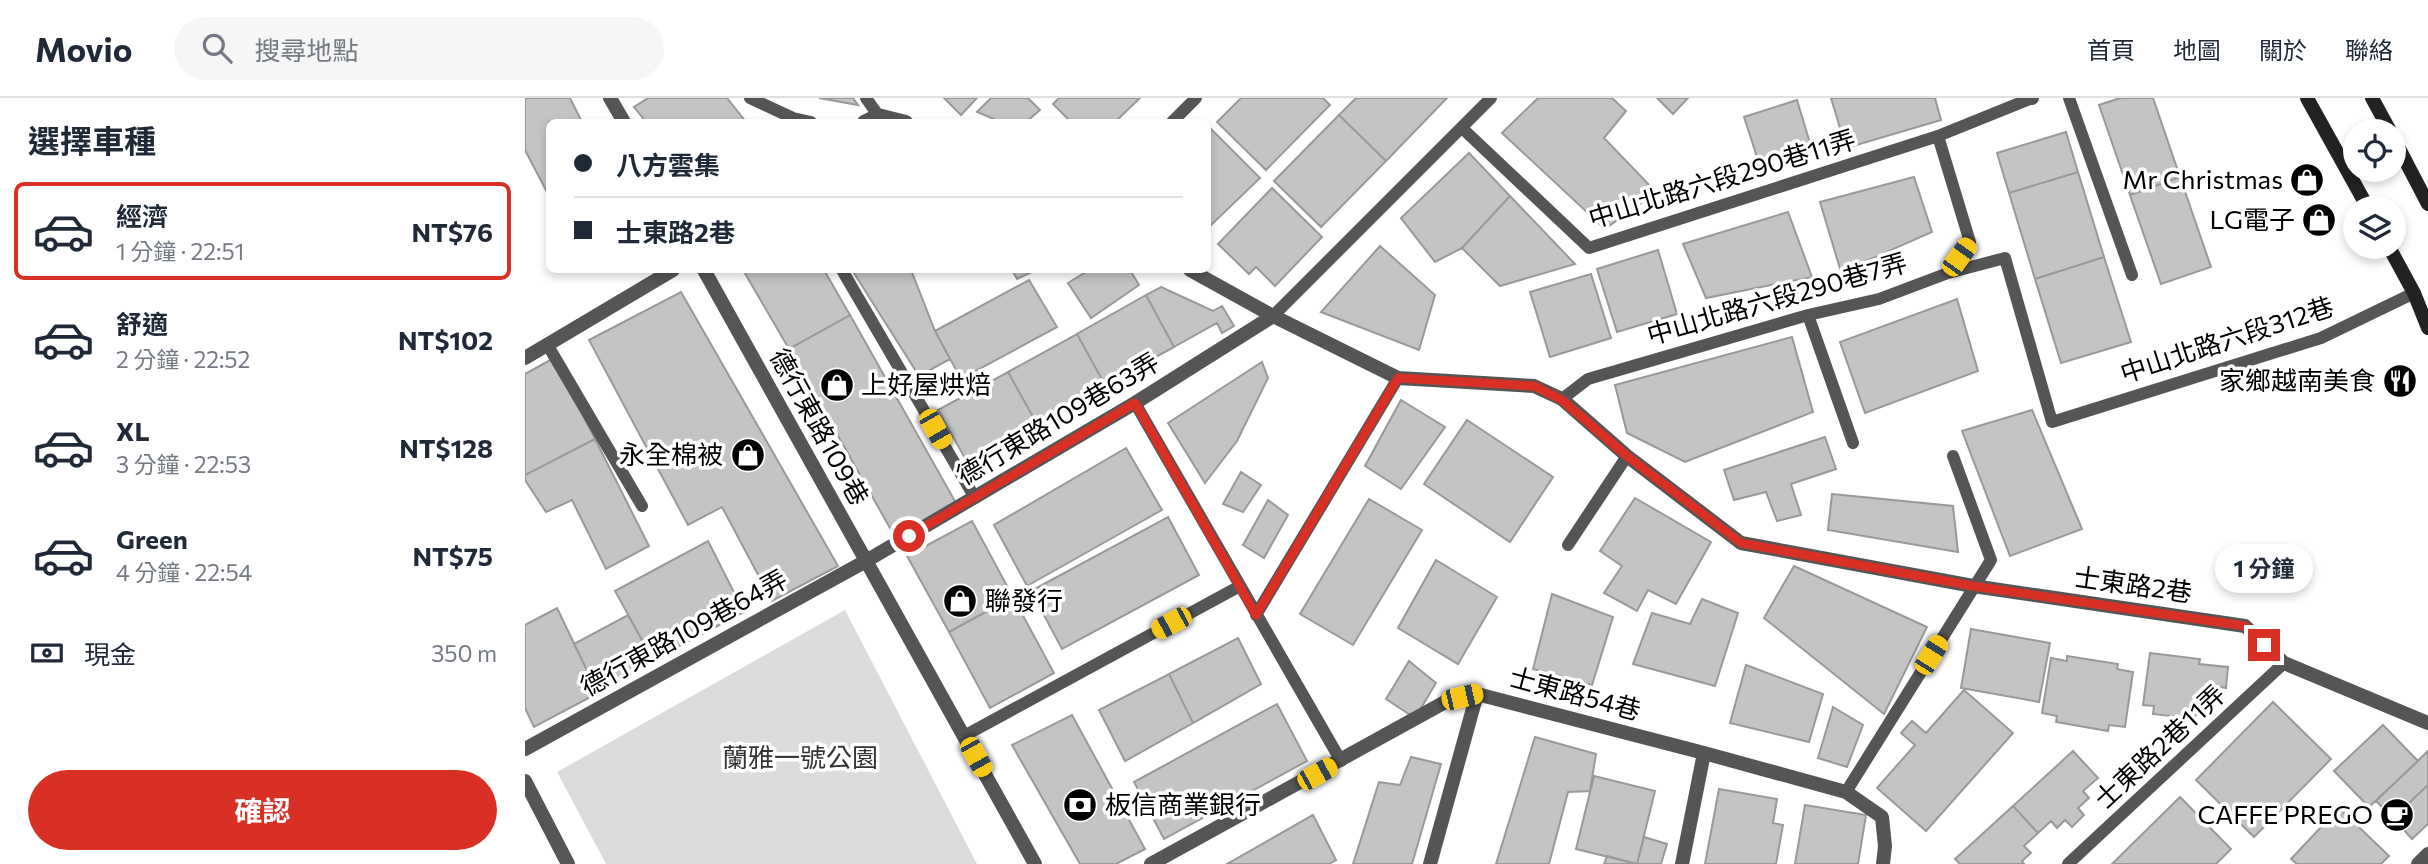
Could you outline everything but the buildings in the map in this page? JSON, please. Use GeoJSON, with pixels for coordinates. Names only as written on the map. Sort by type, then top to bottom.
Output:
{"type":"FeatureCollection","features":[{"type":"Feature","properties":{"kind":"main road"},"geometry":{"type":"LineString","coordinates":[[2307,98],[2361,196]]}},
{"type":"Feature","properties":{"kind":"main road"},"geometry":{"type":"LineString","coordinates":[[2372,98],[2383,119]]}},
{"type":"Feature","properties":{"kind":"main road"},"geometry":{"type":"LineString","coordinates":[[2406,162],[2428,204]]}},
{"type":"Feature","properties":{"kind":"main road"},"geometry":{"type":"LineString","coordinates":[[2396,259],[2414,293],[2428,328]]}},
{"type":"Feature","properties":{"kind":"street"},"geometry":{"type":"LineString","coordinates":[[611,98],[622,119]]}},
{"type":"Feature","properties":{"kind":"street"},"geometry":{"type":"LineString","coordinates":[[525,358],[668,273]]}},
{"type":"Feature","properties":{"kind":"street","name":"德行東路109巷"},"geometry":{"type":"LineString","coordinates":[[706,273],[1035,864]]}},
{"type":"Feature","properties":{"kind":"street"},"geometry":{"type":"LineString","coordinates":[[1195,273],[1273,316],[1398,378],[1534,386],[1562,400],[1627,456],[1741,543],[1973,586]]}},
{"type":"Feature","properties":{"kind":"street","name":"德行東路109巷63弄"},"geometry":{"type":"LineString","coordinates":[[866,561],[1135,403],[1273,316]]}},
{"type":"Feature","properties":{"kind":"street","name":"德行東路109巷64弄"},"geometry":{"type":"LineString","coordinates":[[525,748],[866,561]]}},
{"type":"Feature","properties":{"kind":"street","name":"士東路2巷"},"geometry":{"type":"LineString","coordinates":[[1973,586],[2245,626],[2284,663],[2428,723]]}},
{"type":"Feature","properties":{"kind":"street"},"geometry":{"type":"LineString","coordinates":[[1430,864],[1477,694]]}},
{"type":"Feature","properties":{"kind":"street","name":"士東路54巷"},"geometry":{"type":"LineString","coordinates":[[1151,864],[1447,701],[1477,694],[1846,792],[1882,817],[1885,846],[1883,864]]}},
{"type":"Feature","properties":{"kind":"street"},"geometry":{"type":"LineString","coordinates":[[1682,864],[1704,753]]}},
{"type":"Feature","properties":{"kind":"street"},"geometry":{"type":"LineString","coordinates":[[525,781],[568,864]]}},
{"type":"Feature","properties":{"kind":"street"},"geometry":{"type":"LineString","coordinates":[[2418,864],[2428,854]]}},
{"type":"Feature","properties":{"kind":"lane"},"geometry":{"type":"LineString","coordinates":[[750,98],[797,119]]}},
{"type":"Feature","properties":{"kind":"lane"},"geometry":{"type":"LineString","coordinates":[[866,98],[871,119]]}},
{"type":"Feature","properties":{"kind":"lane"},"geometry":{"type":"LineString","coordinates":[[1175,119],[1196,98]]}},
{"type":"Feature","properties":{"kind":"lane"},"geometry":{"type":"LineString","coordinates":[[1273,316],[1491,98]]}},
{"type":"Feature","properties":{"kind":"lane","name":"中山北路六段290巷11弄"},"geometry":{"type":"LineString","coordinates":[[1462,128],[1589,248],[1938,136],[2032,98]]}},
{"type":"Feature","properties":{"kind":"lane"},"geometry":{"type":"LineString","coordinates":[[2069,98],[2132,275]]}},
{"type":"Feature","properties":{"kind":"lane","name":"中山北路六段290巷7弄"},"geometry":{"type":"LineString","coordinates":[[1562,400],[1588,379],[1808,315],[1879,299],[1948,273],[1971,242],[1938,136]]}},
{"type":"Feature","properties":{"kind":"lane","name":"中山北路六段312巷"},"geometry":{"type":"LineString","coordinates":[[1948,273],[2005,258],[2052,422],[2321,338],[2414,293]]}},
{"type":"Feature","properties":{"kind":"lane"},"geometry":{"type":"LineString","coordinates":[[844,273],[975,498]]}},
{"type":"Feature","properties":{"kind":"lane"},"geometry":{"type":"LineString","coordinates":[[1808,315],[1853,443]]}},
{"type":"Feature","properties":{"kind":"lane"},"geometry":{"type":"LineString","coordinates":[[547,344],[642,506]]}},
{"type":"Feature","properties":{"kind":"lane"},"geometry":{"type":"LineString","coordinates":[[1256,615],[1398,378]]}},
{"type":"Feature","properties":{"kind":"lane"},"geometry":{"type":"LineString","coordinates":[[1135,403],[1341,761]]}},
{"type":"Feature","properties":{"kind":"lane"},"geometry":{"type":"LineString","coordinates":[[1568,545],[1627,456]]}},
{"type":"Feature","properties":{"kind":"lane"},"geometry":{"type":"LineString","coordinates":[[1846,792],[1990,560],[1953,456]]}},
{"type":"Feature","properties":{"kind":"lane"},"geometry":{"type":"LineString","coordinates":[[964,736],[1240,586]]}},
{"type":"Feature","properties":{"kind":"lane","name":"士東路2巷11弄"},"geometry":{"type":"LineString","coordinates":[[2068,864],[2284,663]]}},
{"type":"Feature","properties":{"kind":"green space","name":"蘭雅一號公園"},"geometry":{"type":"Polygon","coordinates":[[[845,610],[977,864],[606,864],[557,772],[845,610]]]}},
{"type":"Feature","properties":{"kind":"place","name":"Mr Christmas"},"geometry":{"type":"Point","coordinates":[2307,180]}},
{"type":"Feature","properties":{"kind":"place","name":"LG電子"},"geometry":{"type":"Point","coordinates":[2319,220]}},
{"type":"Feature","properties":{"kind":"place","name":"家鄉越南美食"},"geometry":{"type":"Point","coordinates":[2400,381]}},
{"type":"Feature","properties":{"kind":"place","name":"上好屋烘焙"},"geometry":{"type":"Point","coordinates":[837,385]}},
{"type":"Feature","properties":{"kind":"place","name":"永全棉被"},"geometry":{"type":"Point","coordinates":[748,455]}},
{"type":"Feature","properties":{"kind":"place","name":"聯發行"},"geometry":{"type":"Point","coordinates":[960,601]}},
{"type":"Feature","properties":{"kind":"place","name":"板信商業銀行"},"geometry":{"type":"Point","coordinates":[1080,805]}},
{"type":"Feature","properties":{"kind":"place","name":"CAFFE PREGO"},"geometry":{"type":"Point","coordinates":[2397,815]}},
{"type":"Feature","properties":{"kind":"route"},"geometry":{"type":"LineString","coordinates":[[909,536],[1135,403],[1256,615],[1398,378],[1534,386],[1562,400],[1627,456],[1741,543],[1973,586],[2245,626],[2264,645]]}}]}
